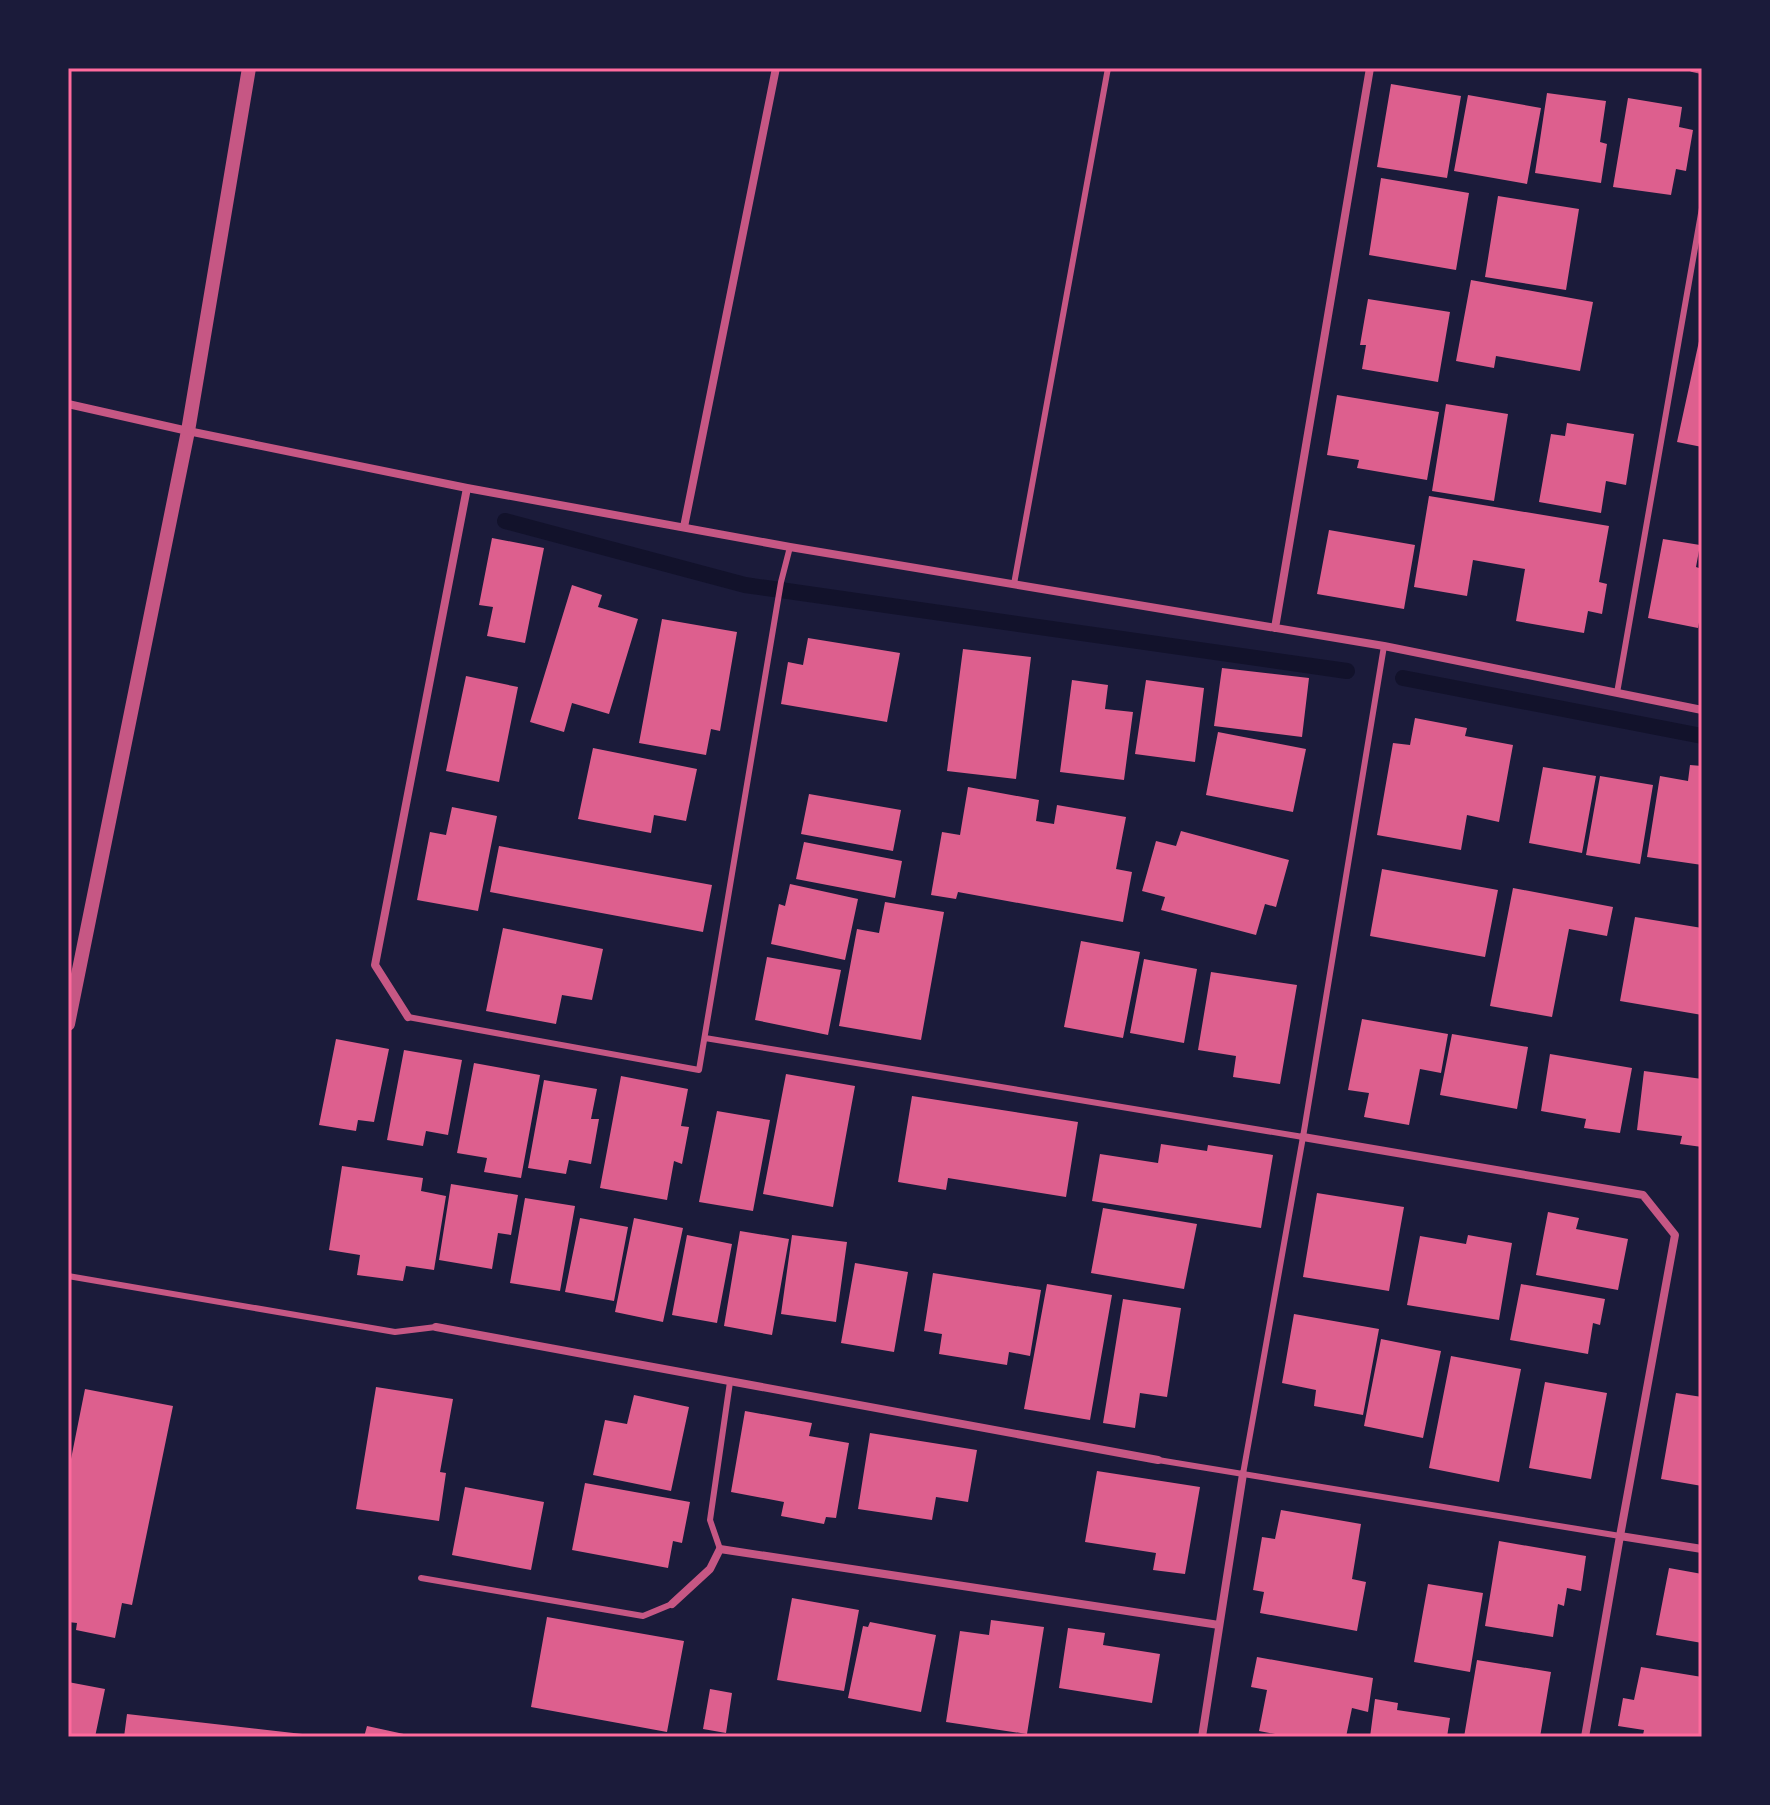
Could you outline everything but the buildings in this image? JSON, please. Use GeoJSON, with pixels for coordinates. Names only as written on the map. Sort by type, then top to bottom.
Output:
{"type":"FeatureCollection","features":[{"type":"Feature","properties":{"kind":"street"},"geometry":{"type":"LineString","coordinates":[[68,1024],[188,431],[249,68]]}},
{"type":"Feature","properties":{"kind":"street"},"geometry":{"type":"LineString","coordinates":[[684,527],[776,68]]}},
{"type":"Feature","properties":{"kind":"street"},"geometry":{"type":"LineString","coordinates":[[1275,628],[1370,68]]}},
{"type":"Feature","properties":{"kind":"street"},"geometry":{"type":"LineString","coordinates":[[1693,68],[1702,70]]}},
{"type":"Feature","properties":{"kind":"street"},"geometry":{"type":"LineString","coordinates":[[68,404],[467,488],[790,547],[1384,646],[1702,710]]}},
{"type":"Feature","properties":{"kind":"street"},"geometry":{"type":"LineString","coordinates":[[408,1017],[375,965],[467,488]]}},
{"type":"Feature","properties":{"kind":"street"},"geometry":{"type":"LineString","coordinates":[[1303,1137],[1643,1195],[1675,1235],[1585,1737]]}},
{"type":"Feature","properties":{"kind":"street"},"geometry":{"type":"LineString","coordinates":[[436,1327],[1158,1460]]}},
{"type":"Feature","properties":{"kind":"street"},"geometry":{"type":"LineString","coordinates":[[1202,1737],[1243,1474]]}},
{"type":"Feature","properties":{"kind":"street"},"geometry":{"type":"LineString","coordinates":[[1620,1536],[1702,1549]]}},
{"type":"Feature","properties":{"kind":"street"},"geometry":{"type":"LineString","coordinates":[[672,1604],[710,1569],[720,1549],[1219,1625]]}},
{"type":"Feature","properties":{"kind":"lane"},"geometry":{"type":"LineString","coordinates":[[1014,584],[1108,68]]}},
{"type":"Feature","properties":{"kind":"lane"},"geometry":{"type":"LineString","coordinates":[[1617,693],[1702,208]]}},
{"type":"Feature","properties":{"kind":"lane"},"geometry":{"type":"LineString","coordinates":[[408,1017],[699,1070],[781,582],[790,547]]}},
{"type":"Feature","properties":{"kind":"lane"},"geometry":{"type":"LineString","coordinates":[[1243,1474],[1303,1137],[1384,646]]}},
{"type":"Feature","properties":{"kind":"lane"},"geometry":{"type":"LineString","coordinates":[[705,1038],[1303,1137]]}},
{"type":"Feature","properties":{"kind":"lane"},"geometry":{"type":"LineString","coordinates":[[68,1276],[395,1332],[436,1327]]}},
{"type":"Feature","properties":{"kind":"lane"},"geometry":{"type":"LineString","coordinates":[[720,1549],[710,1520],[730,1382]]}},
{"type":"Feature","properties":{"kind":"lane"},"geometry":{"type":"LineString","coordinates":[[1158,1460],[1620,1536]]}},
{"type":"Feature","properties":{"kind":"lane"},"geometry":{"type":"LineString","coordinates":[[421,1578],[643,1616],[672,1604]]}},
{"type":"Feature","properties":{"kind":"waterway"},"geometry":{"type":"LineString","coordinates":[[505,521],[745,585],[1347,671]]}},
{"type":"Feature","properties":{"kind":"waterway"},"geometry":{"type":"LineString","coordinates":[[1403,678],[1702,736]]}}]}
